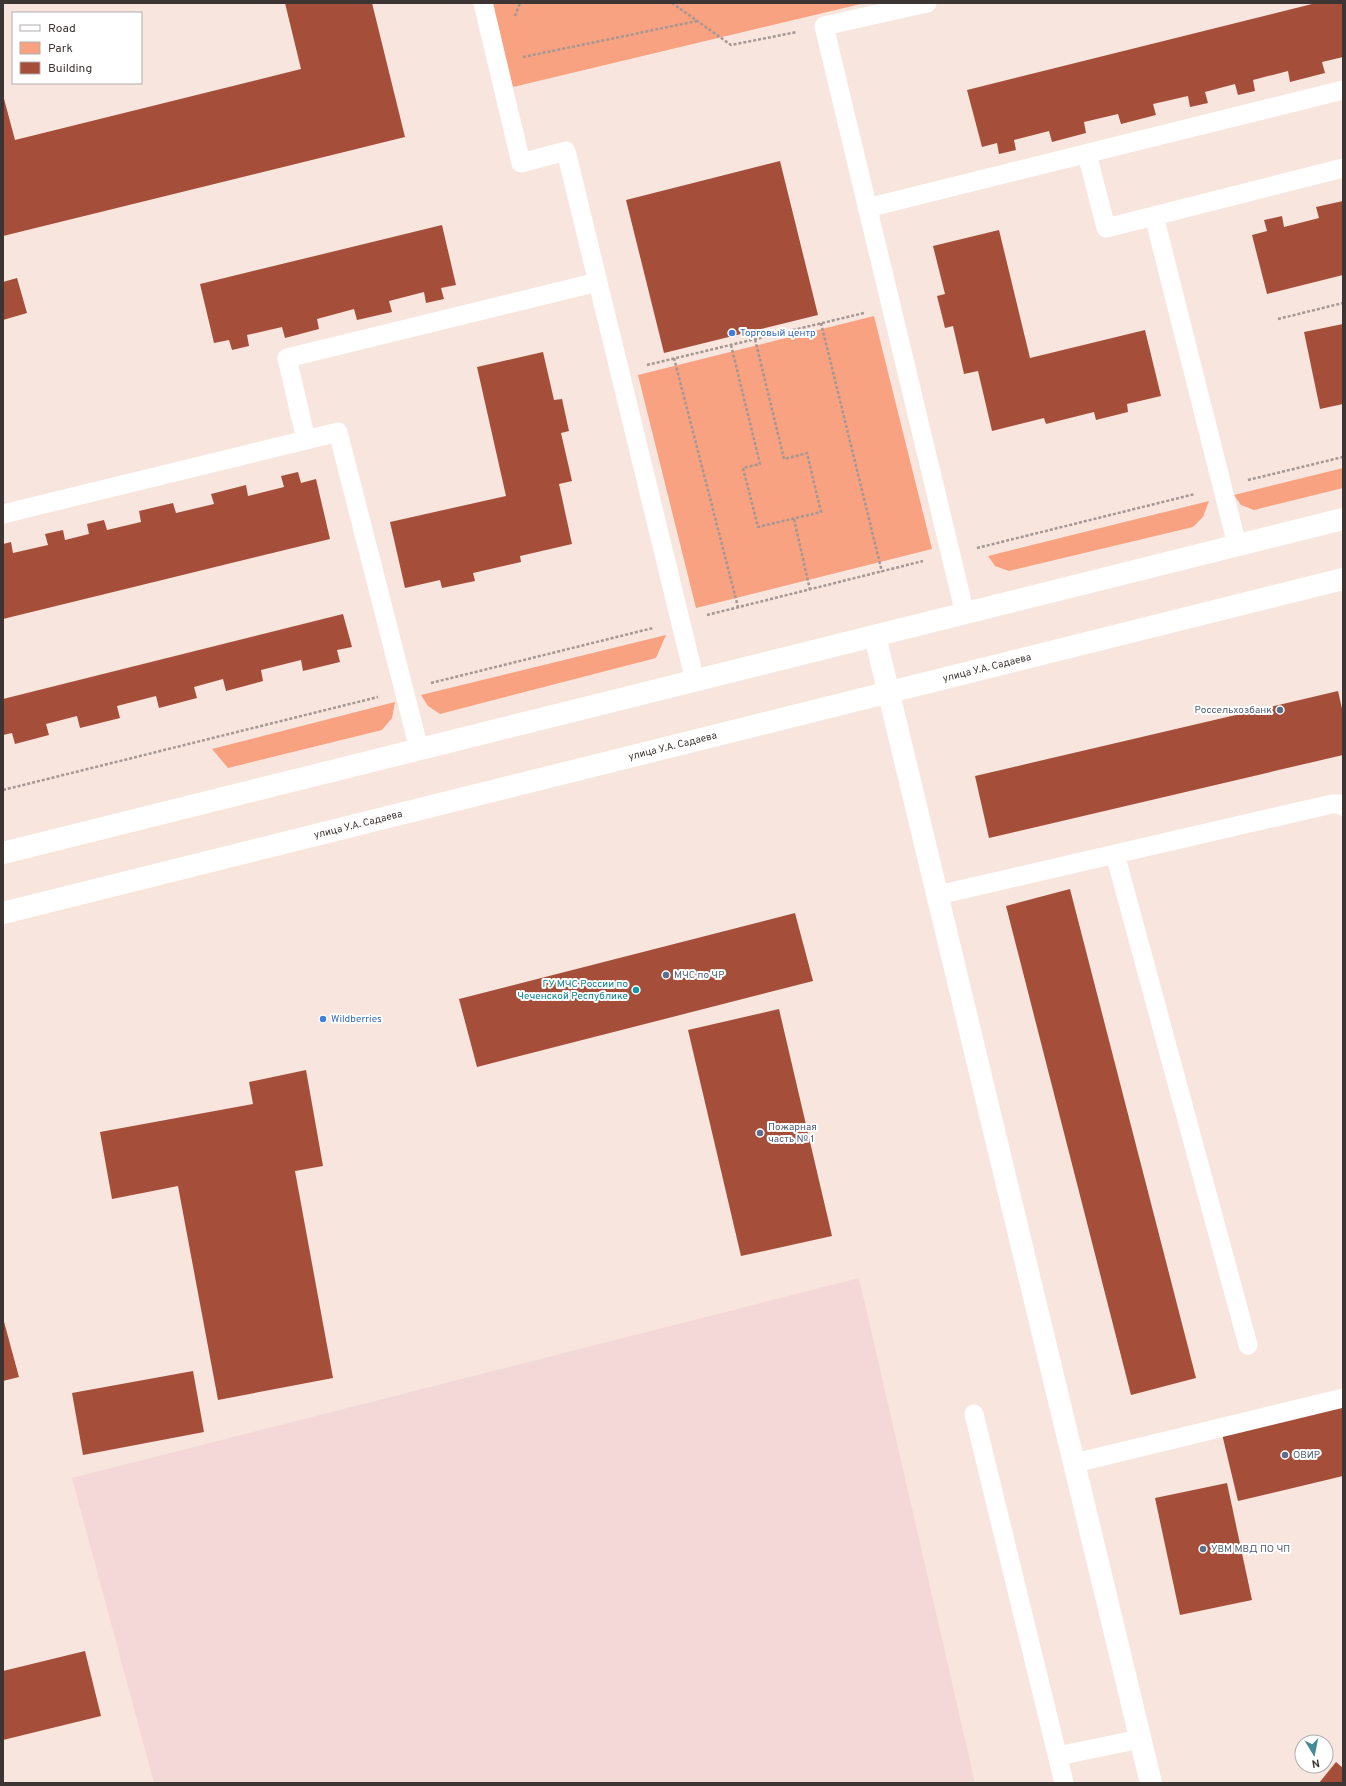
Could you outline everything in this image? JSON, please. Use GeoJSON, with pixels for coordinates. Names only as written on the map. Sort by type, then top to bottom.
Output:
{"type":"FeatureCollection","features":[{"type":"Feature","properties":{"kind":"main road"},"geometry":{"type":"LineString","coordinates":[[3,853],[1343,519]]}},
{"type":"Feature","properties":{"kind":"main road","name":"улица У.А. Садаева"},"geometry":{"type":"LineString","coordinates":[[3,913],[1343,579]]}},
{"type":"Feature","properties":{"kind":"main road"},"geometry":{"type":"LineString","coordinates":[[875,636],[1151,1783]]}},
{"type":"Feature","properties":{"kind":"lane"},"geometry":{"type":"LineString","coordinates":[[484,3],[521,163],[566,151],[695,681]]}},
{"type":"Feature","properties":{"kind":"lane"},"geometry":{"type":"LineString","coordinates":[[928,3],[824,26],[965,614]]}},
{"type":"Feature","properties":{"kind":"lane"},"geometry":{"type":"LineString","coordinates":[[867,208],[1343,90]]}},
{"type":"Feature","properties":{"kind":"lane"},"geometry":{"type":"LineString","coordinates":[[1086,154],[1106,228],[1343,168]]}},
{"type":"Feature","properties":{"kind":"lane"},"geometry":{"type":"LineString","coordinates":[[1154,216],[1237,545]]}},
{"type":"Feature","properties":{"kind":"lane"},"geometry":{"type":"LineString","coordinates":[[306,440],[287,358],[598,282]]}},
{"type":"Feature","properties":{"kind":"lane"},"geometry":{"type":"LineString","coordinates":[[3,514],[338,432],[419,749]]}},
{"type":"Feature","properties":{"kind":"lane"},"geometry":{"type":"LineString","coordinates":[[938,896],[1332,804],[1340,804],[1343,806]]}},
{"type":"Feature","properties":{"kind":"lane"},"geometry":{"type":"LineString","coordinates":[[1115,854],[1248,1345]]}},
{"type":"Feature","properties":{"kind":"lane"},"geometry":{"type":"LineString","coordinates":[[1075,1463],[1343,1398]]}},
{"type":"Feature","properties":{"kind":"lane"},"geometry":{"type":"LineString","coordinates":[[974,1414],[1064,1783]]}},
{"type":"Feature","properties":{"kind":"lane"},"geometry":{"type":"LineString","coordinates":[[1058,1756],[1140,1739]]}},
{"type":"Feature","properties":{"kind":"path"},"geometry":{"type":"LineString","coordinates":[[514,18],[520,3]]}},
{"type":"Feature","properties":{"kind":"path"},"geometry":{"type":"LineString","coordinates":[[672,3],[731,45],[824,26]]}},
{"type":"Feature","properties":{"kind":"path"},"geometry":{"type":"LineString","coordinates":[[497,62],[697,21]]}},
{"type":"Feature","properties":{"kind":"path"},"geometry":{"type":"LineString","coordinates":[[1278,319],[1343,303]]}},
{"type":"Feature","properties":{"kind":"path"},"geometry":{"type":"LineString","coordinates":[[619,372],[891,306]]}},
{"type":"Feature","properties":{"kind":"path"},"geometry":{"type":"LineString","coordinates":[[821,323],[882,572]]}},
{"type":"Feature","properties":{"kind":"path"},"geometry":{"type":"LineString","coordinates":[[731,345],[760,464],[743,468],[758,527],[822,512],[807,453],[784,459],[755,339]]}},
{"type":"Feature","properties":{"kind":"path"},"geometry":{"type":"LineString","coordinates":[[674,358],[738,607]]}},
{"type":"Feature","properties":{"kind":"path"},"geometry":{"type":"LineString","coordinates":[[794,519],[810,590]]}},
{"type":"Feature","properties":{"kind":"shaded area"},"geometry":{"type":"Polygon","coordinates":[[[859,1278],[975,1783],[154,1783],[72,1478],[859,1278]]]}},
{"type":"Feature","properties":{"kind":"green space"},"geometry":{"type":"Polygon","coordinates":[[[493,3],[865,3],[513,87],[493,3]]]}},
{"type":"Feature","properties":{"kind":"green space"},"geometry":{"type":"Polygon","coordinates":[[[874,316],[932,549],[696,608],[638,375],[874,316]]]}},
{"type":"Feature","properties":{"kind":"green space"},"geometry":{"type":"Polygon","coordinates":[[[1343,468],[1343,488],[1254,510],[1241,505],[1234,495],[1343,468]]]}},
{"type":"Feature","properties":{"kind":"green space"},"geometry":{"type":"Polygon","coordinates":[[[1209,501],[1203,517],[1193,527],[1009,571],[995,566],[988,556],[1209,501]]]}},
{"type":"Feature","properties":{"kind":"green space"},"geometry":{"type":"Polygon","coordinates":[[[666,635],[656,658],[440,714],[428,706],[421,695],[666,635]]]}},
{"type":"Feature","properties":{"kind":"green space"},"geometry":{"type":"Polygon","coordinates":[[[395,702],[392,718],[382,730],[228,768],[212,749],[395,702]]]}},
{"type":"Feature","properties":{"kind":"building"},"geometry":{"type":"Polygon","coordinates":[[[285,3],[372,3],[405,137],[3,236],[3,95],[15,140],[301,69],[285,3]]]}},
{"type":"Feature","properties":{"kind":"building"},"geometry":{"type":"Polygon","coordinates":[[[1316,3],[1343,3],[1343,57],[1322,62],[1325,73],[1290,82],[1288,71],[1253,80],[1255,91],[1238,95],[1235,84],[1205,92],[1208,103],[1190,107],[1188,96],[1153,104],[1156,115],[1121,124],[1118,114],[1084,122],[1086,133],[1052,142],[1049,131],[1014,140],[1016,150],[999,154],[997,143],[982,147],[967,90],[1316,3]]]}},
{"type":"Feature","properties":{"kind":"building"},"geometry":{"type":"Polygon","coordinates":[[[780,161],[818,315],[664,353],[626,200],[780,161]]]}},
{"type":"Feature","properties":{"kind":"building"},"geometry":{"type":"Polygon","coordinates":[[[1343,201],[1343,275],[1267,294],[1252,235],[1267,231],[1264,220],[1282,216],[1284,227],[1319,218],[1316,207],[1343,201]]]}},
{"type":"Feature","properties":{"kind":"building"},"geometry":{"type":"Polygon","coordinates":[[[442,225],[456,285],[441,288],[444,299],[426,303],[424,292],[389,301],[392,312],[357,320],[354,309],[317,319],[319,329],[285,338],[282,327],[247,335],[249,346],[232,350],[229,340],[214,343],[200,284],[442,225]]]}},
{"type":"Feature","properties":{"kind":"building"},"geometry":{"type":"Polygon","coordinates":[[[999,230],[1030,358],[1145,330],[1161,396],[1127,404],[1128,412],[1096,420],[1094,412],[1046,424],[1044,418],[992,431],[978,371],[964,374],[953,326],[945,328],[937,296],[945,294],[933,246],[999,230]]]}},
{"type":"Feature","properties":{"kind":"building"},"geometry":{"type":"Polygon","coordinates":[[[17,278],[27,313],[3,320],[3,282],[17,278]]]}},
{"type":"Feature","properties":{"kind":"building"},"geometry":{"type":"Polygon","coordinates":[[[1343,324],[1343,404],[1320,409],[1304,332],[1343,324]]]}},
{"type":"Feature","properties":{"kind":"building"},"geometry":{"type":"Polygon","coordinates":[[[543,352],[554,400],[562,399],[569,431],[561,433],[572,481],[559,484],[572,544],[520,556],[521,562],[473,573],[475,581],[442,588],[440,580],[405,588],[390,522],[506,496],[477,367],[543,352]]]}},
{"type":"Feature","properties":{"kind":"building"},"geometry":{"type":"Polygon","coordinates":[[[298,472],[301,483],[316,479],[330,539],[3,619],[3,544],[11,542],[13,553],[48,545],[45,534],[63,530],[65,540],[89,534],[87,524],[104,520],[107,530],[141,522],[139,511],[173,503],[176,513],[214,504],[211,494],[246,485],[248,496],[284,487],[281,476],[298,472]]]}},
{"type":"Feature","properties":{"kind":"building"},"geometry":{"type":"Polygon","coordinates":[[[343,614],[352,647],[337,650],[340,662],[303,671],[301,660],[261,670],[263,681],[226,691],[223,679],[194,687],[197,698],[159,708],[156,696],[117,706],[120,718],[80,728],[77,716],[46,724],[49,735],[15,744],[12,733],[3,735],[3,699],[343,614]]]}},
{"type":"Feature","properties":{"kind":"building"},"geometry":{"type":"Polygon","coordinates":[[[1338,691],[1343,713],[1343,755],[989,838],[975,776],[1338,691]]]}},
{"type":"Feature","properties":{"kind":"building"},"geometry":{"type":"Polygon","coordinates":[[[1070,889],[1196,1378],[1131,1395],[1006,906],[1070,889]]]}},
{"type":"Feature","properties":{"kind":"building","name":"ГУ МЧС России по Чеченской Республике"},"geometry":{"type":"Polygon","coordinates":[[[795,913],[813,981],[477,1067],[459,999],[795,913]]]}},
{"type":"Feature","properties":{"kind":"building","name":"Пожарная часть № 1"},"geometry":{"type":"Polygon","coordinates":[[[779,1009],[832,1236],[741,1256],[688,1030],[779,1009]]]}},
{"type":"Feature","properties":{"kind":"building"},"geometry":{"type":"Polygon","coordinates":[[[306,1070],[323,1166],[295,1171],[333,1378],[218,1400],[178,1186],[112,1199],[100,1132],[253,1104],[249,1082],[306,1070]]]}},
{"type":"Feature","properties":{"kind":"building"},"geometry":{"type":"Polygon","coordinates":[[[3,1318],[19,1377],[3,1381],[3,1318]]]}},
{"type":"Feature","properties":{"kind":"building"},"geometry":{"type":"Polygon","coordinates":[[[193,1371],[204,1432],[83,1455],[72,1393],[193,1371]]]}},
{"type":"Feature","properties":{"kind":"building","name":"ОВИР"},"geometry":{"type":"Polygon","coordinates":[[[1343,1405],[1343,1476],[1238,1501],[1222,1434],[1343,1405]]]}},
{"type":"Feature","properties":{"kind":"building","name":"УВМ МВД ПО ЧП"},"geometry":{"type":"Polygon","coordinates":[[[1227,1483],[1252,1600],[1180,1615],[1155,1498],[1227,1483]]]}},
{"type":"Feature","properties":{"kind":"building"},"geometry":{"type":"Polygon","coordinates":[[[85,1651],[101,1716],[3,1740],[3,1671],[85,1651]]]}},
{"type":"Feature","properties":{"kind":"building"},"geometry":{"type":"Polygon","coordinates":[[[1336,1762],[1343,1768],[1343,1783],[1319,1783],[1326,1774],[1334,1774],[1334,1764],[1336,1762]]]}},
{"type":"Feature","properties":{"kind":"place","name":"Торговый центр"},"geometry":{"type":"Point","coordinates":[732,333]}},
{"type":"Feature","properties":{"kind":"place","name":"Россельхозбанк"},"geometry":{"type":"Point","coordinates":[1280,710]}},
{"type":"Feature","properties":{"kind":"place","name":"МЧС по ЧР"},"geometry":{"type":"Point","coordinates":[666,975]}},
{"type":"Feature","properties":{"kind":"place","name":"ГУ МЧС России по Чеченской Республике"},"geometry":{"type":"Point","coordinates":[636,990]}},
{"type":"Feature","properties":{"kind":"place","name":"Wildberries"},"geometry":{"type":"Point","coordinates":[323,1019]}},
{"type":"Feature","properties":{"kind":"place","name":"Пожарная часть № 1"},"geometry":{"type":"Point","coordinates":[760,1133]}},
{"type":"Feature","properties":{"kind":"place","name":"ОВИР"},"geometry":{"type":"Point","coordinates":[1285,1455]}},
{"type":"Feature","properties":{"kind":"place","name":"УВМ МВД ПО ЧП"},"geometry":{"type":"Point","coordinates":[1203,1549]}}]}
